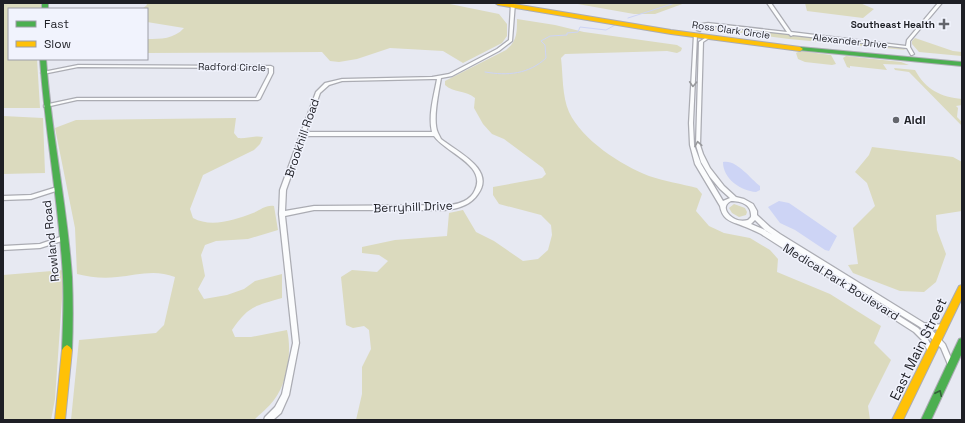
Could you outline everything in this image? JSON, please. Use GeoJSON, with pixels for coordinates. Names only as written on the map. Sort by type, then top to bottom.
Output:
{"type":"FeatureCollection","features":[{"type":"Feature","properties":{"kind":"main road","name":"Ross Clark Circle"},"geometry":{"type":"LineString","coordinates":[[498,3],[694,33],[962,58]]}},
{"type":"Feature","properties":{"kind":"main road","name":"Ross Clark Circle"},"geometry":{"type":"LineString","coordinates":[[526,3],[694,33]]}},
{"type":"Feature","properties":{"kind":"main road","name":"Ross Clark Circle"},"geometry":{"type":"LineString","coordinates":[[912,54],[962,64]]}},
{"type":"Feature","properties":{"kind":"main road","name":"Rowland Road"},"geometry":{"type":"LineString","coordinates":[[43,60],[46,106],[68,274],[69,309],[67,353],[60,420]]}},
{"type":"Feature","properties":{"kind":"main road","name":"East Main Street"},"geometry":{"type":"LineString","coordinates":[[898,420],[962,289]]}},
{"type":"Feature","properties":{"kind":"main road"},"geometry":{"type":"LineString","coordinates":[[926,420],[962,342]]}},
{"type":"Feature","properties":{"kind":"street"},"geometry":{"type":"LineString","coordinates":[[769,3],[791,35]]}},
{"type":"Feature","properties":{"kind":"street"},"geometry":{"type":"LineString","coordinates":[[912,54],[908,41],[940,3]]}},
{"type":"Feature","properties":{"kind":"street","name":"Brookhill Road"},"geometry":{"type":"LineString","coordinates":[[268,420],[281,405],[296,344],[282,214],[284,190],[317,94],[322,88],[331,83],[346,79],[439,77],[463,70],[508,44],[512,36],[512,4]]}},
{"type":"Feature","properties":{"kind":"street","name":"Alexander Drive"},"geometry":{"type":"LineString","coordinates":[[694,33],[702,25],[708,24],[912,54]]}},
{"type":"Feature","properties":{"kind":"street"},"geometry":{"type":"LineString","coordinates":[[694,33],[690,129],[692,145],[698,164],[723,206],[724,211],[728,217],[743,223],[752,220],[755,216],[754,210],[749,204],[735,199],[714,180],[703,161],[698,145],[701,42],[709,34]]}},
{"type":"Feature","properties":{"kind":"street","name":"Radford Circle"},"geometry":{"type":"LineString","coordinates":[[43,73],[78,66],[270,67],[271,73],[258,99],[77,99],[46,106]]}},
{"type":"Feature","properties":{"kind":"street"},"geometry":{"type":"LineString","coordinates":[[303,134],[435,134],[434,124],[439,77]]}},
{"type":"Feature","properties":{"kind":"street","name":"Berryhill Drive"},"geometry":{"type":"LineString","coordinates":[[282,214],[314,208],[445,208],[454,207],[467,202],[478,192],[480,183],[479,175],[473,166],[439,139],[435,134]]}},
{"type":"Feature","properties":{"kind":"street"},"geometry":{"type":"LineString","coordinates":[[3,198],[31,197],[57,189]]}},
{"type":"Feature","properties":{"kind":"street"},"geometry":{"type":"LineString","coordinates":[[723,206],[725,201],[735,199]]}},
{"type":"Feature","properties":{"kind":"street","name":"Medical Park Boulevard"},"geometry":{"type":"LineString","coordinates":[[755,216],[768,229],[778,236],[922,325],[937,339],[951,365]]}},
{"type":"Feature","properties":{"kind":"street","name":"Medical Park Boulevard"},"geometry":{"type":"LineString","coordinates":[[743,223],[762,232],[916,330],[924,338],[931,352]]}},
{"type":"Feature","properties":{"kind":"street"},"geometry":{"type":"LineString","coordinates":[[3,248],[40,246],[64,238]]}},
{"type":"Feature","properties":{"kind":"street","name":"Medical Park Boulevard"},"geometry":{"type":"LineString","coordinates":[[922,325],[932,328],[943,327]]}},
{"type":"Feature","properties":{"kind":"green space"},"geometry":{"type":"Polygon","coordinates":[[[3,3],[41,3],[41,8],[8,8],[8,60],[37,60],[40,108],[3,108],[3,3]]]}},
{"type":"Feature","properties":{"kind":"green space"},"geometry":{"type":"Polygon","coordinates":[[[146,3],[445,3],[499,14],[507,24],[507,36],[502,43],[463,63],[443,51],[390,48],[357,59],[339,62],[330,61],[322,52],[148,53],[148,39],[172,36],[184,28],[148,22],[148,8],[143,8],[147,5],[146,3]]]}},
{"type":"Feature","properties":{"kind":"green space"},"geometry":{"type":"Polygon","coordinates":[[[572,3],[685,3],[655,14],[634,14],[572,3]]]}},
{"type":"Feature","properties":{"kind":"green space"},"geometry":{"type":"Polygon","coordinates":[[[805,3],[860,3],[874,9],[863,18],[807,11],[805,3]]]}},
{"type":"Feature","properties":{"kind":"green space"},"geometry":{"type":"Polygon","coordinates":[[[517,19],[555,25],[584,32],[677,45],[682,48],[681,51],[677,53],[667,51],[565,54],[561,58],[564,92],[569,112],[583,132],[593,142],[615,158],[649,176],[697,188],[702,194],[696,211],[709,226],[724,233],[750,238],[770,250],[778,259],[777,272],[830,294],[881,326],[874,343],[891,360],[868,406],[870,420],[356,420],[362,394],[362,367],[371,349],[369,330],[364,326],[353,328],[346,325],[341,277],[352,270],[377,272],[388,261],[379,255],[362,253],[362,247],[395,240],[447,236],[449,213],[463,210],[476,232],[494,241],[523,261],[538,259],[548,250],[552,235],[551,225],[541,215],[499,204],[493,195],[493,187],[542,178],[546,174],[543,168],[504,139],[492,134],[483,124],[474,108],[475,98],[471,95],[448,88],[445,85],[445,81],[510,47],[516,36],[517,19]]]}},
{"type":"Feature","properties":{"kind":"green space"},"geometry":{"type":"Polygon","coordinates":[[[708,25],[899,47],[906,50],[789,39],[704,28],[708,25]]]}},
{"type":"Feature","properties":{"kind":"green space"},"geometry":{"type":"Polygon","coordinates":[[[915,38],[953,51],[962,52],[962,56],[919,52],[912,44],[912,41],[915,38]]]}},
{"type":"Feature","properties":{"kind":"green space"},"geometry":{"type":"Polygon","coordinates":[[[800,51],[831,55],[836,64],[832,65],[805,62],[798,59],[796,53],[800,51]]]}},
{"type":"Feature","properties":{"kind":"green space"},"geometry":{"type":"Polygon","coordinates":[[[846,56],[901,62],[909,65],[883,64],[887,70],[850,66],[850,68],[847,67],[843,58],[846,56]]]}},
{"type":"Feature","properties":{"kind":"green space"},"geometry":{"type":"Polygon","coordinates":[[[894,68],[915,70],[924,83],[935,91],[947,96],[962,99],[962,105],[956,106],[958,108],[957,117],[962,122],[962,126],[909,72],[895,70],[894,68]]]}},
{"type":"Feature","properties":{"kind":"green space"},"geometry":{"type":"Polygon","coordinates":[[[3,116],[43,118],[45,173],[3,174],[3,116]]]}},
{"type":"Feature","properties":{"kind":"green space"},"geometry":{"type":"Polygon","coordinates":[[[236,118],[234,133],[238,138],[257,136],[263,137],[260,144],[254,150],[203,175],[190,209],[193,218],[207,222],[223,222],[246,216],[266,207],[274,206],[278,230],[248,239],[216,241],[205,245],[201,255],[205,276],[198,289],[204,299],[227,295],[244,289],[255,281],[282,274],[282,298],[259,305],[248,311],[232,330],[235,337],[251,337],[287,330],[289,347],[288,366],[279,393],[270,405],[254,420],[71,420],[79,340],[156,333],[164,325],[175,277],[160,273],[146,273],[107,278],[77,274],[75,228],[55,128],[76,120],[236,118]]]}},
{"type":"Feature","properties":{"kind":"green space"},"geometry":{"type":"Polygon","coordinates":[[[872,147],[953,157],[962,162],[962,211],[936,215],[937,230],[946,254],[936,282],[924,292],[900,291],[853,273],[848,265],[858,264],[853,228],[875,206],[867,183],[855,172],[869,155],[872,147]]]}},
{"type":"Feature","properties":{"kind":"green space"},"geometry":{"type":"Polygon","coordinates":[[[734,204],[745,208],[747,212],[746,215],[739,217],[732,213],[729,208],[734,204]]]}},
{"type":"Feature","properties":{"kind":"green space"},"geometry":{"type":"Polygon","coordinates":[[[64,270],[55,399],[51,420],[3,420],[3,275],[64,270]]]}},
{"type":"Feature","properties":{"kind":"water"},"geometry":{"type":"Polygon","coordinates":[[[723,162],[733,163],[738,166],[760,186],[760,190],[756,192],[739,187],[729,179],[723,162]]]}},
{"type":"Feature","properties":{"kind":"water"},"geometry":{"type":"Polygon","coordinates":[[[779,201],[789,203],[837,236],[829,251],[825,250],[795,230],[780,223],[768,207],[779,201]]]}},
{"type":"Feature","properties":{"kind":"waterway"},"geometry":{"type":"LineString","coordinates":[[628,18],[675,3]]}},
{"type":"Feature","properties":{"kind":"waterway"},"geometry":{"type":"LineString","coordinates":[[485,72],[510,74],[525,71],[533,68],[546,58],[545,45],[541,41],[550,36],[567,35],[567,33],[578,32],[580,27],[606,30],[615,25]]}},
{"type":"Feature","properties":{"kind":"traffic: fast"},"geometry":{"type":"LineString","coordinates":[[45,3],[45,8]]}},
{"type":"Feature","properties":{"kind":"traffic: fast"},"geometry":{"type":"LineString","coordinates":[[800,49],[962,64]]}},
{"type":"Feature","properties":{"kind":"traffic: fast"},"geometry":{"type":"LineString","coordinates":[[43,60],[67,277],[67,350]]}},
{"type":"Feature","properties":{"kind":"traffic: fast"},"geometry":{"type":"LineString","coordinates":[[926,420],[962,342]]}},
{"type":"Feature","properties":{"kind":"traffic: slow"},"geometry":{"type":"LineString","coordinates":[[498,3],[671,32],[800,49]]}},
{"type":"Feature","properties":{"kind":"traffic: slow"},"geometry":{"type":"LineString","coordinates":[[897,420],[962,289]]}},
{"type":"Feature","properties":{"kind":"traffic: slow"},"geometry":{"type":"LineString","coordinates":[[60,420],[67,350]]}},
{"type":"Feature","properties":{"kind":"place","name":"Southeast Health"},"geometry":{"type":"Point","coordinates":[944,24]}},
{"type":"Feature","properties":{"kind":"place","name":"Aldi"},"geometry":{"type":"Point","coordinates":[896,120]}}]}
